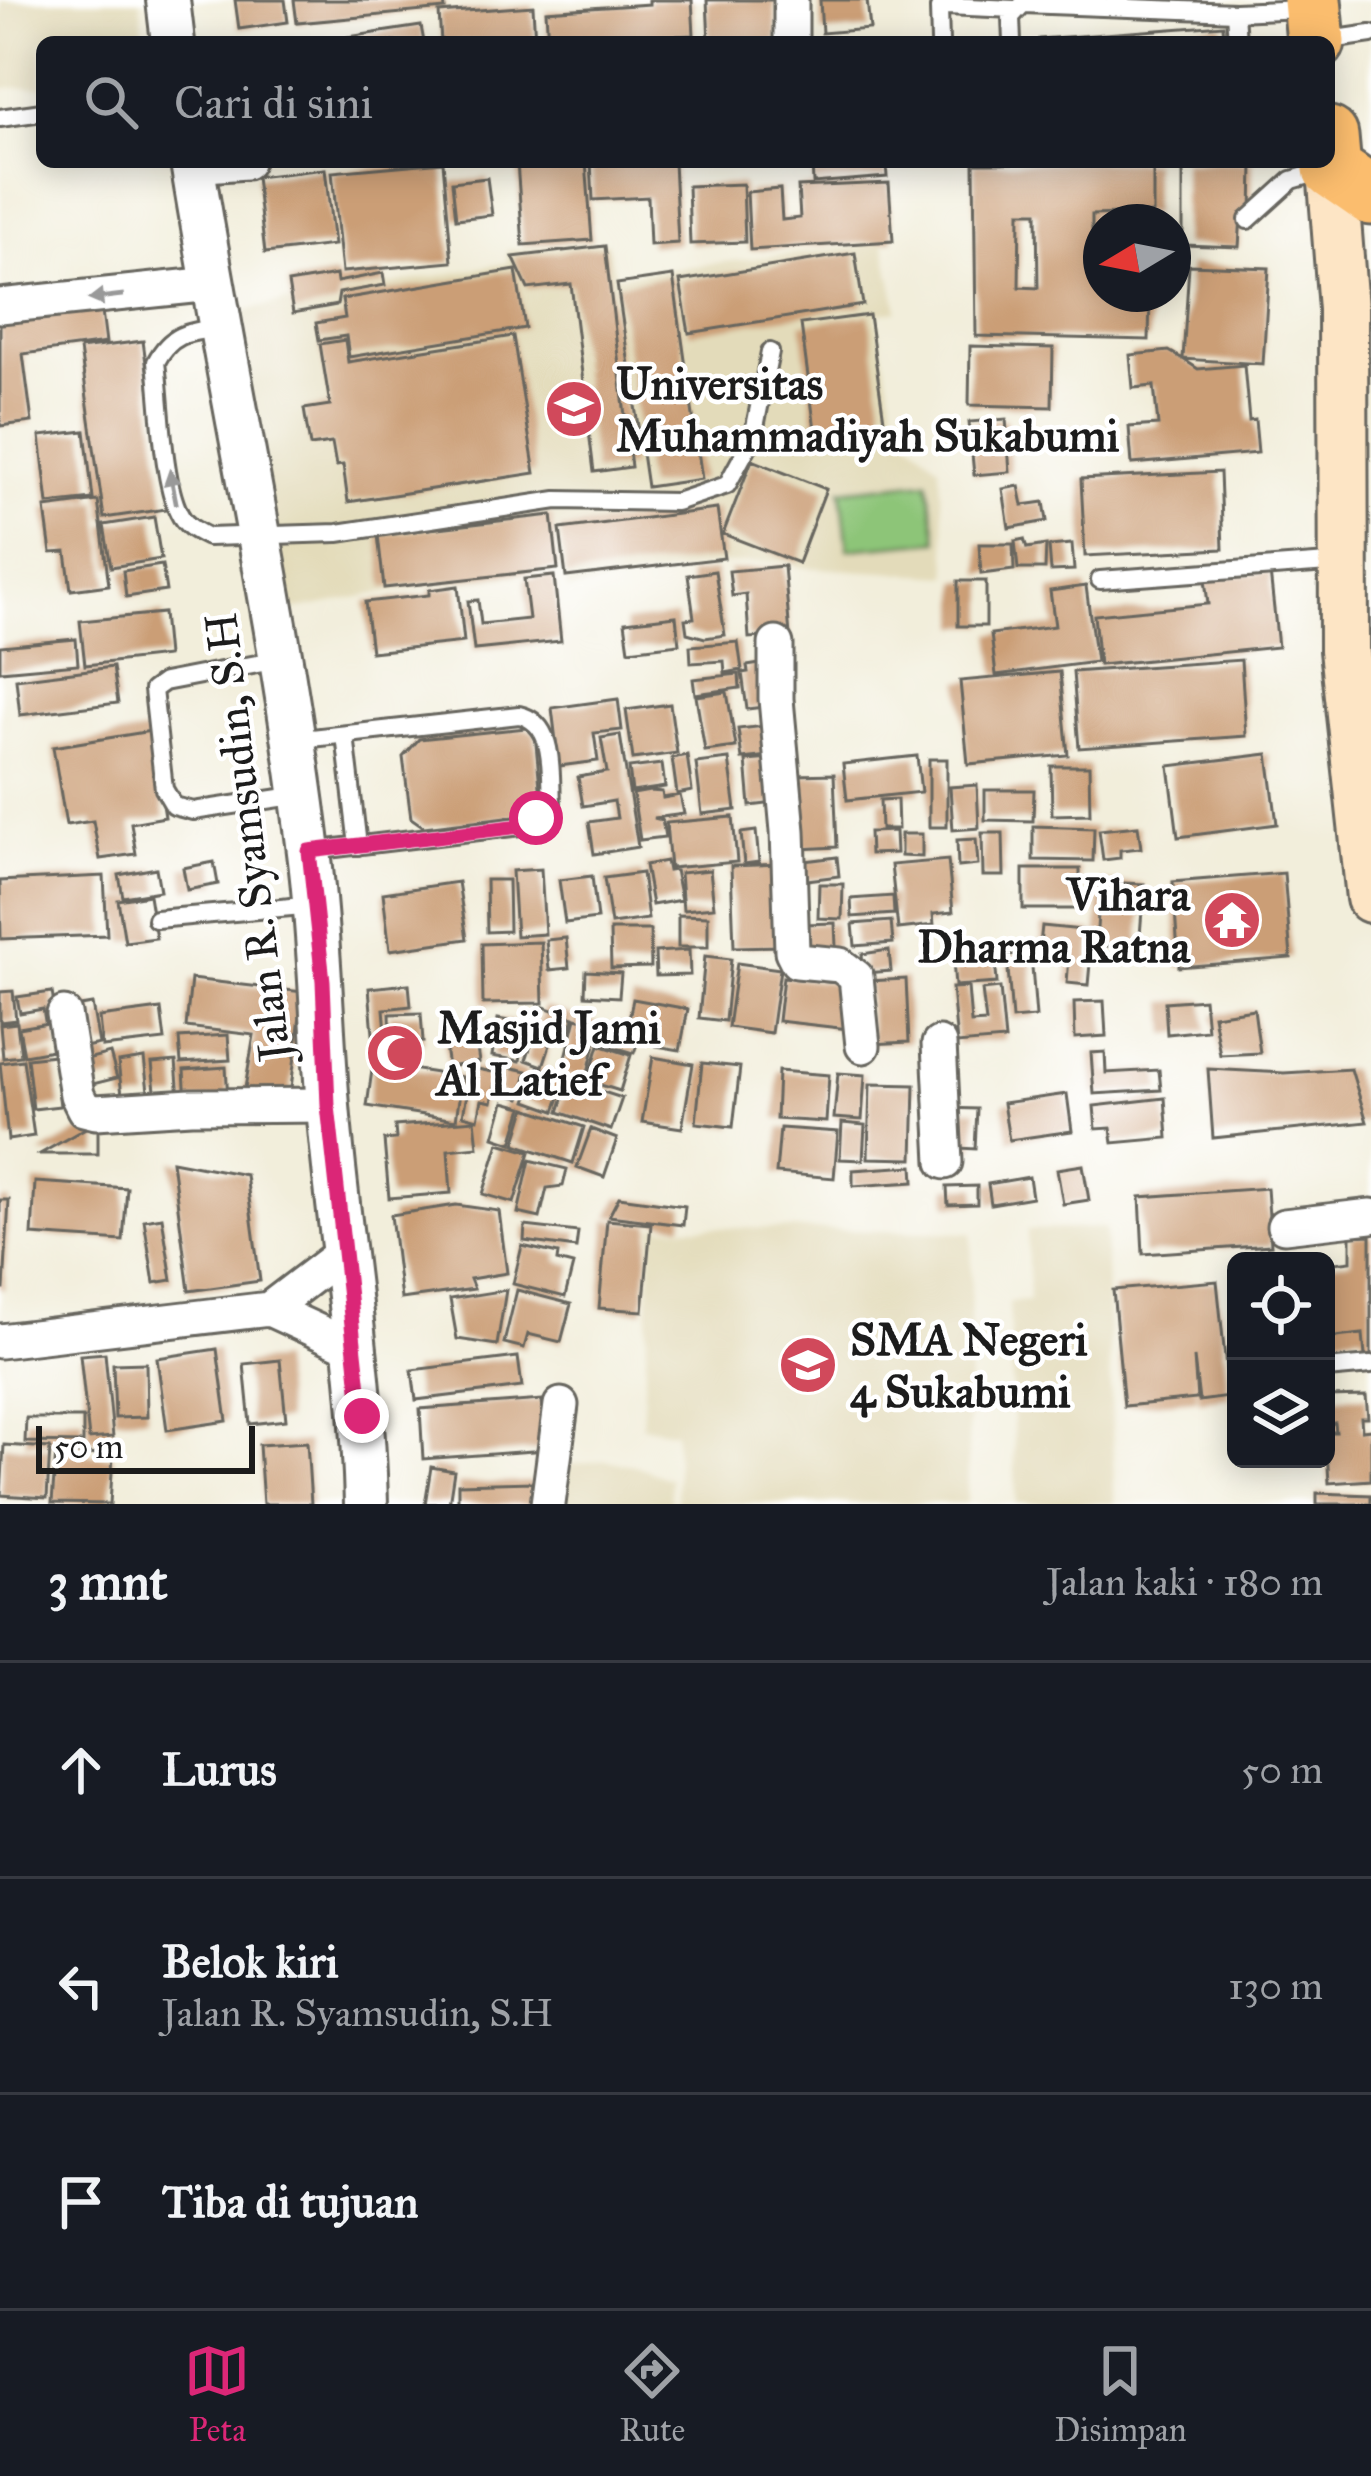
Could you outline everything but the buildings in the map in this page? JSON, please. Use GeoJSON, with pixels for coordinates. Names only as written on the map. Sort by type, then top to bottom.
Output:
{"type":"FeatureCollection","features":[{"type":"Feature","properties":{"kind":"main road"},"geometry":{"type":"LineString","coordinates":[[1344,167],[1357,290],[1343,562],[1344,650],[1371,898]]}},
{"type":"Feature","properties":{"kind":"street"},"geometry":{"type":"LineString","coordinates":[[168,0],[172,36]]}},
{"type":"Feature","properties":{"kind":"street"},"geometry":{"type":"LineString","coordinates":[[791,0],[791,36]]}},
{"type":"Feature","properties":{"kind":"street","name":"Jalan R. Syamsudin, S.H"},"geometry":{"type":"LineString","coordinates":[[193,168],[309,851],[366,1504]]}},
{"type":"Feature","properties":{"kind":"street"},"geometry":{"type":"LineString","coordinates":[[0,306],[212,284]]}},
{"type":"Feature","properties":{"kind":"street"},"geometry":{"type":"LineString","coordinates":[[776,644],[792,951],[796,961],[840,964],[856,977],[863,1046]]}},
{"type":"Feature","properties":{"kind":"street"},"geometry":{"type":"LineString","coordinates":[[64,1014],[77,1095],[84,1109],[328,1106]]}},
{"type":"Feature","properties":{"kind":"street"},"geometry":{"type":"LineString","coordinates":[[939,1044],[945,1162]]}},
{"type":"Feature","properties":{"kind":"street"},"geometry":{"type":"LineString","coordinates":[[1284,1226],[1371,1216]]}},
{"type":"Feature","properties":{"kind":"street"},"geometry":{"type":"LineString","coordinates":[[0,1341],[269,1309],[345,1251]]}},
{"type":"Feature","properties":{"kind":"street"},"geometry":{"type":"LineString","coordinates":[[269,1309],[356,1349]]}},
{"type":"Feature","properties":{"kind":"street"},"geometry":{"type":"LineString","coordinates":[[548,1504],[560,1405]]}},
{"type":"Feature","properties":{"kind":"lane"},"geometry":{"type":"LineString","coordinates":[[940,36],[939,9],[946,6],[1015,9],[1023,4],[1235,12],[1371,34]]}},
{"type":"Feature","properties":{"kind":"lane"},"geometry":{"type":"LineString","coordinates":[[1013,36],[1015,9]]}},
{"type":"Feature","properties":{"kind":"lane"},"geometry":{"type":"LineString","coordinates":[[1235,12],[1237,36]]}},
{"type":"Feature","properties":{"kind":"lane"},"geometry":{"type":"LineString","coordinates":[[0,118],[36,113]]}},
{"type":"Feature","properties":{"kind":"lane"},"geometry":{"type":"LineString","coordinates":[[1248,220],[1292,180],[1344,167]]}},
{"type":"Feature","properties":{"kind":"lane"},"geometry":{"type":"LineString","coordinates":[[220,328],[179,334],[165,344],[156,362],[171,487],[179,516],[192,530],[208,537],[338,533],[557,500],[676,502],[727,485],[754,437],[770,352]]}},
{"type":"Feature","properties":{"kind":"lane"},"geometry":{"type":"LineString","coordinates":[[1100,580],[1343,562]]}},
{"type":"Feature","properties":{"kind":"lane"},"geometry":{"type":"LineString","coordinates":[[280,660],[164,682],[153,690],[164,789],[174,806],[193,811],[301,794]]}},
{"type":"Feature","properties":{"kind":"lane"},"geometry":{"type":"LineString","coordinates":[[293,740],[520,715],[542,729],[548,749],[552,803],[521,826],[309,851]]}},
{"type":"Feature","properties":{"kind":"lane"},"geometry":{"type":"LineString","coordinates":[[345,735],[358,845]]}},
{"type":"Feature","properties":{"kind":"lane"},"geometry":{"type":"LineString","coordinates":[[156,920],[315,905]]}},
{"type":"Feature","properties":{"kind":"lane"},"geometry":{"type":"LineString","coordinates":[[1335,1368],[1371,1365]]}},
{"type":"Feature","properties":{"kind":"shaded area"},"geometry":{"type":"Polygon","coordinates":[[[0,0],[140,0],[143,36],[36,36],[36,87],[0,88],[0,0]]]}},
{"type":"Feature","properties":{"kind":"shaded area","name":"Universitas Muhammadiyah Sukabumi"},"geometry":{"type":"Polygon","coordinates":[[[607,242],[616,276],[884,242],[898,310],[876,314],[898,428],[939,466],[949,576],[799,567],[785,562],[721,564],[568,591],[562,570],[390,591],[284,612],[237,313],[289,301],[292,313],[338,306],[340,294],[507,263],[507,250],[607,242]]]}},
{"type":"Feature","properties":{"kind":"shaded area","name":"SMA Negeri 4 Sukabumi"},"geometry":{"type":"Polygon","coordinates":[[[653,1226],[972,1233],[967,1504],[677,1504],[675,1431],[642,1426],[653,1226]]]}},
{"type":"Feature","properties":{"kind":"shaded area"},"geometry":{"type":"Polygon","coordinates":[[[1105,1228],[1115,1504],[1016,1504],[1009,1302],[1029,1301],[1027,1230],[1105,1228]]]}},
{"type":"Feature","properties":{"kind":"shaded area"},"geometry":{"type":"Polygon","coordinates":[[[606,1460],[670,1479],[671,1504],[563,1504],[568,1465],[606,1460]]]}},
{"type":"Feature","properties":{"kind":"green space"},"geometry":{"type":"Polygon","coordinates":[[[928,481],[938,541],[848,549],[841,490],[928,481]]]}},
{"type":"Feature","properties":{"kind":"place","name":"Universitas Muhammadiyah Sukabumi"},"geometry":{"type":"Point","coordinates":[574,409]}},
{"type":"Feature","properties":{"kind":"place","name":"Vihara Dharma Ratna"},"geometry":{"type":"Point","coordinates":[1232,920]}},
{"type":"Feature","properties":{"kind":"place","name":"Masjid Jami Al Latief"},"geometry":{"type":"Point","coordinates":[395,1053]}},
{"type":"Feature","properties":{"kind":"place","name":"SMA Negeri 4 Sukabumi"},"geometry":{"type":"Point","coordinates":[808,1365]}},
{"type":"Feature","properties":{"kind":"route"},"geometry":{"type":"LineString","coordinates":[[362,1416],[328,1106],[323,981],[309,851],[521,826],[536,818]]}}]}
